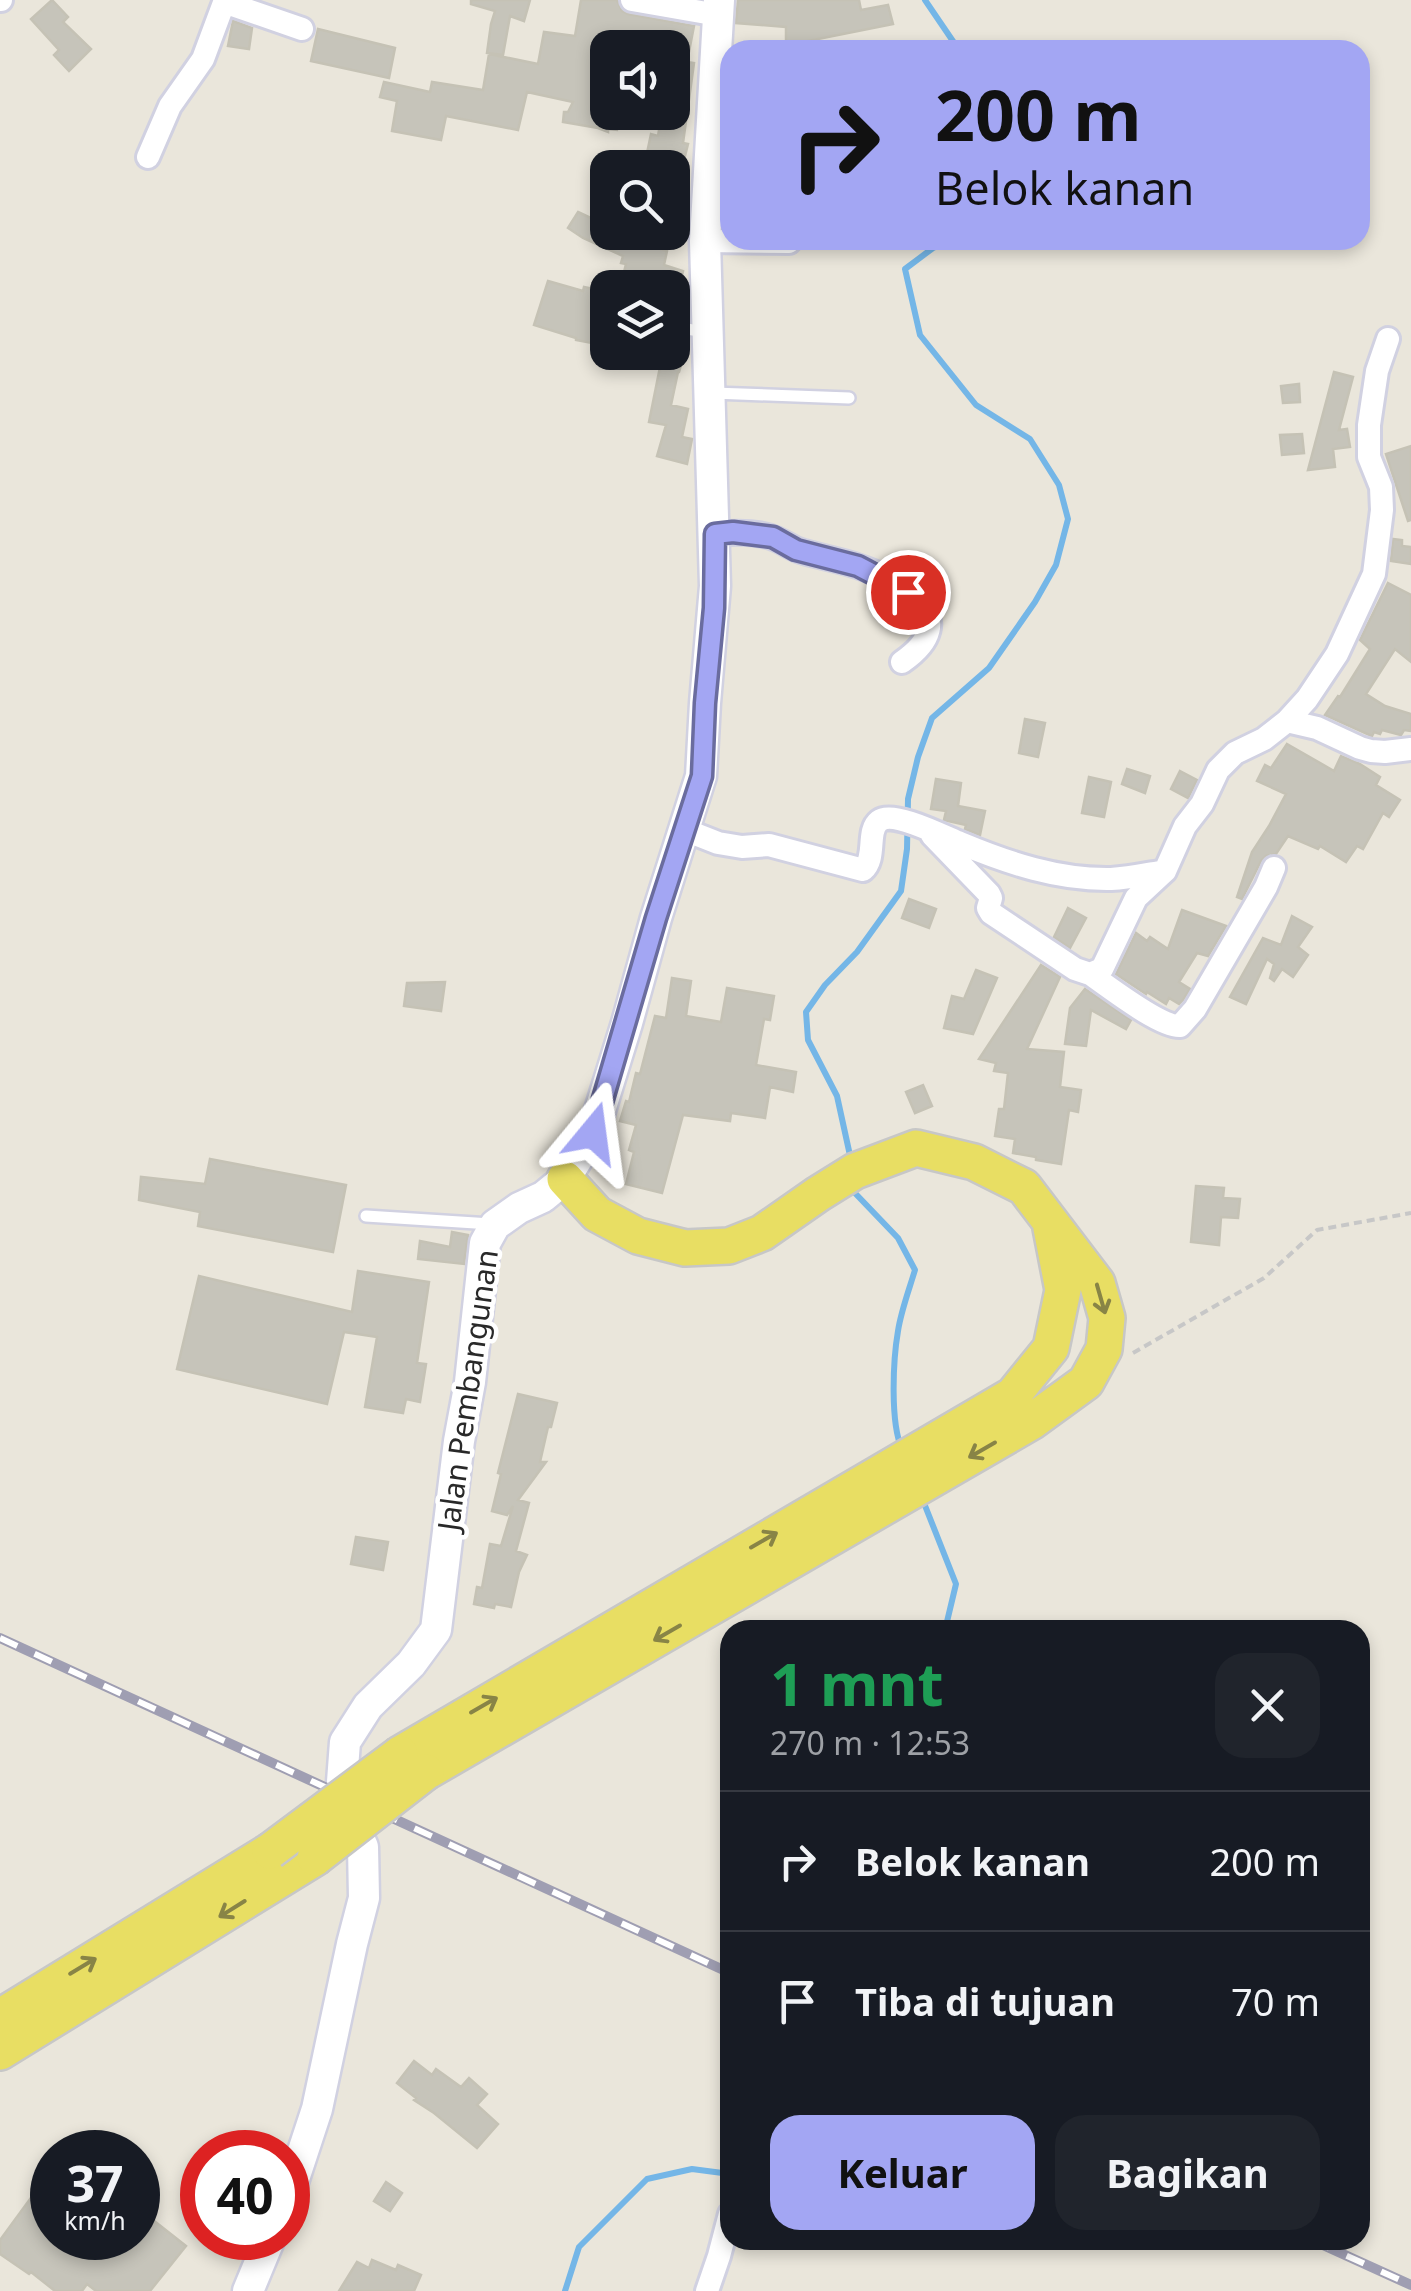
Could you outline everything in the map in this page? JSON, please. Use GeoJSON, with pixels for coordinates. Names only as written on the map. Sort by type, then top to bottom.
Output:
{"type":"FeatureCollection","features":[{"type":"Feature","properties":{"kind":"main road"},"geometry":{"type":"LineString","coordinates":[[565,1179],[596,1214],[638,1236],[685,1248],[729,1246],[762,1234],[856,1171],[916,1148],[974,1162],[1024,1187],[1049,1218],[1097,1283],[1118,1352]]}},
{"type":"Feature","properties":{"kind":"main road"},"geometry":{"type":"LineString","coordinates":[[0,2017],[413,1763],[926,1464],[1013,1395],[1052,1348],[1063,1290],[1049,1218]]}},
{"type":"Feature","properties":{"kind":"main road"},"geometry":{"type":"LineString","coordinates":[[1052,1348],[1118,1352]]}},
{"type":"Feature","properties":{"kind":"main road"},"geometry":{"type":"LineString","coordinates":[[926,1464],[1031,1422],[1086,1382],[1118,1352]]}},
{"type":"Feature","properties":{"kind":"main road"},"geometry":{"type":"LineString","coordinates":[[0,2052],[314,1858],[413,1763]]}},
{"type":"Feature","properties":{"kind":"street"},"geometry":{"type":"LineString","coordinates":[[632,0],[718,7]]}},
{"type":"Feature","properties":{"kind":"street"},"geometry":{"type":"LineString","coordinates":[[148,157],[170,106],[203,59],[224,1],[302,29]]}},
{"type":"Feature","properties":{"kind":"street","name":"Jalan Pembangunan"},"geometry":{"type":"LineString","coordinates":[[310,2132],[364,1898],[363,1847],[341,1795],[345,1742],[368,1706],[410,1664],[436,1630],[485,1243],[495,1224],[543,1197],[565,1179],[593,1133],[702,776],[714,608],[705,241],[718,7]]}},
{"type":"Feature","properties":{"kind":"street"},"geometry":{"type":"LineString","coordinates":[[705,241],[720,241]]}},
{"type":"Feature","properties":{"kind":"street"},"geometry":{"type":"LineString","coordinates":[[1090,974],[1102,968],[1136,898],[1165,871],[1185,826],[1202,804],[1218,770],[1235,754],[1264,740],[1287,721],[1337,654],[1374,574],[1382,510],[1381,488],[1369,457],[1369,426],[1377,371],[1388,339]]}},
{"type":"Feature","properties":{"kind":"street"},"geometry":{"type":"LineString","coordinates":[[715,534],[773,537],[796,550],[858,566],[908,592],[927,610],[930,619],[920,648],[902,662]]}},
{"type":"Feature","properties":{"kind":"street"},"geometry":{"type":"LineString","coordinates":[[1287,721],[1317,728],[1360,748],[1379,752],[1411,749]]}},
{"type":"Feature","properties":{"kind":"street"},"geometry":{"type":"LineString","coordinates":[[685,830],[718,843],[742,847],[769,845],[863,870],[870,864],[874,828],[880,820],[891,818],[1041,872],[1107,879],[1165,871]]}},
{"type":"Feature","properties":{"kind":"street"},"geometry":{"type":"LineString","coordinates":[[926,828],[989,894],[990,913],[1171,1027],[1180,1026],[1195,1009],[1274,868]]}},
{"type":"Feature","properties":{"kind":"street"},"geometry":{"type":"LineString","coordinates":[[706,2291],[721,2250]]}},
{"type":"Feature","properties":{"kind":"street"},"geometry":{"type":"LineString","coordinates":[[248,2291],[261,2260]]}},
{"type":"Feature","properties":{"kind":"lane"},"geometry":{"type":"LineString","coordinates":[[690,330],[707,332]]}},
{"type":"Feature","properties":{"kind":"lane"},"geometry":{"type":"LineString","coordinates":[[708,393],[849,398]]}},
{"type":"Feature","properties":{"kind":"lane"},"geometry":{"type":"LineString","coordinates":[[366,1216],[495,1224]]}},
{"type":"Feature","properties":{"kind":"path"},"geometry":{"type":"LineString","coordinates":[[1118,1352],[1264,1278],[1317,1230],[1411,1213]]}},
{"type":"Feature","properties":{"kind":"building"},"geometry":{"type":"Polygon","coordinates":[[[52,0],[68,17],[63,22],[91,49],[69,71],[54,55],[59,50],[31,19],[52,0]]]}},
{"type":"Feature","properties":{"kind":"building"},"geometry":{"type":"Polygon","coordinates":[[[471,0],[530,0],[524,21],[510,16],[503,55],[487,53],[495,11],[471,4],[471,0]]]}},
{"type":"Feature","properties":{"kind":"building"},"geometry":{"type":"Polygon","coordinates":[[[581,0],[617,0],[628,14],[694,26],[690,47],[690,30],[590,30],[590,127],[563,122],[564,112],[573,102],[527,92],[518,130],[446,116],[441,140],[392,131],[397,101],[380,97],[384,82],[430,92],[432,82],[483,90],[489,54],[538,64],[544,32],[575,36],[581,0]]]}},
{"type":"Feature","properties":{"kind":"building"},"geometry":{"type":"Polygon","coordinates":[[[738,0],[859,0],[861,10],[888,5],[893,24],[813,40],[786,40],[786,27],[736,23],[738,0]]]}},
{"type":"Feature","properties":{"kind":"building"},"geometry":{"type":"Polygon","coordinates":[[[233,21],[252,28],[249,49],[228,46],[233,21]]]}},
{"type":"Feature","properties":{"kind":"building"},"geometry":{"type":"Polygon","coordinates":[[[318,29],[395,48],[389,78],[311,61],[318,29]]]}},
{"type":"Feature","properties":{"kind":"building"},"geometry":{"type":"Polygon","coordinates":[[[659,130],[685,130],[686,150],[648,150],[651,134],[658,136],[659,130]]]}},
{"type":"Feature","properties":{"kind":"building"},"geometry":{"type":"Polygon","coordinates":[[[578,212],[590,218],[590,241],[583,238],[568,228],[578,212]]]}},
{"type":"Feature","properties":{"kind":"building"},"geometry":{"type":"Polygon","coordinates":[[[610,250],[664,250],[664,265],[680,270],[624,270],[623,256],[610,250]]]}},
{"type":"Feature","properties":{"kind":"building"},"geometry":{"type":"Polygon","coordinates":[[[548,281],[583,291],[584,287],[590,288],[590,343],[534,325],[548,281]]]}},
{"type":"Feature","properties":{"kind":"building"},"geometry":{"type":"Polygon","coordinates":[[[659,370],[680,370],[671,405],[688,409],[682,437],[692,439],[687,464],[657,456],[666,425],[649,422],[659,370]]]}},
{"type":"Feature","properties":{"kind":"building"},"geometry":{"type":"Polygon","coordinates":[[[1334,372],[1353,377],[1339,430],[1347,429],[1350,447],[1333,449],[1335,467],[1308,470],[1334,372]]]}},
{"type":"Feature","properties":{"kind":"building"},"geometry":{"type":"Polygon","coordinates":[[[1299,384],[1300,402],[1283,403],[1281,386],[1299,384]]]}},
{"type":"Feature","properties":{"kind":"building"},"geometry":{"type":"Polygon","coordinates":[[[1302,434],[1304,453],[1282,455],[1280,435],[1302,434]]]}},
{"type":"Feature","properties":{"kind":"building"},"geometry":{"type":"Polygon","coordinates":[[[1411,446],[1411,520],[1408,521],[1386,454],[1411,446]]]}},
{"type":"Feature","properties":{"kind":"building"},"geometry":{"type":"Polygon","coordinates":[[[1393,539],[1411,547],[1411,564],[1391,561],[1393,539]]]}},
{"type":"Feature","properties":{"kind":"building"},"geometry":{"type":"Polygon","coordinates":[[[1388,583],[1411,595],[1411,662],[1395,649],[1366,694],[1385,706],[1411,714],[1411,731],[1404,730],[1401,735],[1382,730],[1372,736],[1325,715],[1370,649],[1360,640],[1388,583]]]}},
{"type":"Feature","properties":{"kind":"building"},"geometry":{"type":"Polygon","coordinates":[[[1025,719],[1045,723],[1038,757],[1019,753],[1025,719]]]}},
{"type":"Feature","properties":{"kind":"building"},"geometry":{"type":"Polygon","coordinates":[[[1287,744],[1334,771],[1341,756],[1360,764],[1380,777],[1376,785],[1400,800],[1389,817],[1383,813],[1363,849],[1357,846],[1346,862],[1320,846],[1318,849],[1288,836],[1276,854],[1261,861],[1242,899],[1237,897],[1252,852],[1286,794],[1257,781],[1265,765],[1271,768],[1287,744]]]}},
{"type":"Feature","properties":{"kind":"building"},"geometry":{"type":"Polygon","coordinates":[[[1127,769],[1150,776],[1145,793],[1122,784],[1127,769]]]}},
{"type":"Feature","properties":{"kind":"building"},"geometry":{"type":"Polygon","coordinates":[[[1180,771],[1197,780],[1188,798],[1171,789],[1180,771]]]}},
{"type":"Feature","properties":{"kind":"building"},"geometry":{"type":"Polygon","coordinates":[[[1089,777],[1111,782],[1104,817],[1082,813],[1089,777]]]}},
{"type":"Feature","properties":{"kind":"building"},"geometry":{"type":"Polygon","coordinates":[[[936,779],[961,783],[958,806],[985,811],[980,835],[965,829],[966,825],[944,820],[946,811],[931,809],[936,779]]]}},
{"type":"Feature","properties":{"kind":"building"},"geometry":{"type":"Polygon","coordinates":[[[909,899],[936,909],[929,928],[902,918],[909,899]]]}},
{"type":"Feature","properties":{"kind":"building"},"geometry":{"type":"Polygon","coordinates":[[[1068,908],[1086,918],[1070,948],[1054,937],[1068,908]]]}},
{"type":"Feature","properties":{"kind":"building"},"geometry":{"type":"Polygon","coordinates":[[[1182,910],[1226,926],[1208,956],[1197,953],[1179,982],[1190,989],[1183,1000],[1179,1004],[1169,998],[1166,1004],[1116,974],[1136,933],[1168,949],[1182,910]]]}},
{"type":"Feature","properties":{"kind":"building"},"geometry":{"type":"Polygon","coordinates":[[[1292,916],[1312,927],[1298,947],[1308,955],[1293,977],[1282,969],[1274,981],[1270,978],[1274,964],[1267,959],[1246,1004],[1230,997],[1263,938],[1281,945],[1292,916]]]}},
{"type":"Feature","properties":{"kind":"building"},"geometry":{"type":"Polygon","coordinates":[[[1041,965],[1060,977],[1027,1049],[1064,1052],[1060,1087],[1081,1090],[1078,1112],[1069,1110],[1061,1164],[1013,1153],[1015,1139],[995,1136],[999,1109],[1004,1109],[1008,1073],[994,1071],[996,1063],[979,1059],[1041,965]]]}},
{"type":"Feature","properties":{"kind":"building"},"geometry":{"type":"Polygon","coordinates":[[[976,970],[997,978],[973,1034],[944,1028],[952,996],[964,999],[976,970]]]}},
{"type":"Feature","properties":{"kind":"building"},"geometry":{"type":"Polygon","coordinates":[[[672,978],[691,981],[686,1016],[721,1022],[727,988],[774,996],[770,1020],[764,1019],[756,1065],[796,1072],[793,1092],[770,1087],[765,1118],[731,1113],[730,1121],[683,1115],[662,1193],[626,1184],[636,1125],[620,1121],[636,1073],[640,1074],[655,1016],[666,1018],[672,978]]]}},
{"type":"Feature","properties":{"kind":"building"},"geometry":{"type":"Polygon","coordinates":[[[445,982],[441,1011],[404,1006],[407,983],[445,982]]]}},
{"type":"Feature","properties":{"kind":"building"},"geometry":{"type":"Polygon","coordinates":[[[1085,989],[1131,1020],[1126,1029],[1091,1010],[1086,1046],[1065,1044],[1070,1008],[1085,989]]]}},
{"type":"Feature","properties":{"kind":"building"},"geometry":{"type":"Polygon","coordinates":[[[923,1085],[932,1106],[915,1113],[906,1092],[923,1085]]]}},
{"type":"Feature","properties":{"kind":"building"},"geometry":{"type":"Polygon","coordinates":[[[210,1159],[346,1185],[333,1252],[198,1226],[200,1212],[139,1200],[141,1177],[205,1184],[210,1159]]]}},
{"type":"Feature","properties":{"kind":"building"},"geometry":{"type":"Polygon","coordinates":[[[1196,1186],[1224,1188],[1223,1198],[1240,1199],[1238,1218],[1221,1217],[1219,1245],[1191,1242],[1196,1186]]]}},
{"type":"Feature","properties":{"kind":"building"},"geometry":{"type":"Polygon","coordinates":[[[452,1232],[468,1235],[464,1264],[418,1259],[420,1241],[450,1247],[452,1232]]]}},
{"type":"Feature","properties":{"kind":"building"},"geometry":{"type":"Polygon","coordinates":[[[358,1271],[429,1282],[417,1363],[426,1364],[420,1402],[406,1399],[403,1413],[365,1407],[377,1337],[344,1332],[327,1404],[177,1369],[199,1276],[352,1312],[358,1271]]]}},
{"type":"Feature","properties":{"kind":"building"},"geometry":{"type":"Polygon","coordinates":[[[518,1394],[557,1403],[540,1462],[546,1462],[518,1500],[529,1503],[516,1551],[527,1555],[511,1607],[495,1604],[494,1608],[474,1604],[477,1587],[482,1588],[490,1544],[501,1546],[513,1506],[507,1515],[492,1511],[518,1394]]]}},
{"type":"Feature","properties":{"kind":"building"},"geometry":{"type":"Polygon","coordinates":[[[356,1537],[388,1542],[383,1570],[351,1564],[356,1537]]]}},
{"type":"Feature","properties":{"kind":"building"},"geometry":{"type":"Polygon","coordinates":[[[414,2061],[432,2075],[436,2069],[461,2087],[469,2078],[487,2094],[477,2105],[498,2124],[477,2148],[397,2083],[414,2061]]]}},
{"type":"Feature","properties":{"kind":"building"},"geometry":{"type":"Polygon","coordinates":[[[386,2182],[402,2193],[390,2211],[374,2201],[386,2182]]]}},
{"type":"Feature","properties":{"kind":"building"},"geometry":{"type":"Polygon","coordinates":[[[30,2199],[30,2260],[160,2260],[160,2226],[180,2241],[180,2254],[150,2291],[96,2291],[87,2284],[82,2291],[55,2291],[0,2254],[0,2240],[30,2199]]]}},
{"type":"Feature","properties":{"kind":"building"},"geometry":{"type":"Polygon","coordinates":[[[372,2260],[421,2275],[414,2291],[339,2291],[357,2262],[369,2268],[372,2260]]]}},
{"type":"Feature","properties":{"kind":"waterway"},"geometry":{"type":"LineString","coordinates":[[925,0],[952,40]]}},
{"type":"Feature","properties":{"kind":"waterway"},"geometry":{"type":"LineString","coordinates":[[851,1160],[837,1096],[808,1040],[806,1012],[825,985],[857,952],[901,891],[908,799],[932,718],[989,668],[1035,602],[1056,565],[1068,519],[1059,485],[1030,439],[976,405],[920,335],[905,269],[930,250]]}},
{"type":"Feature","properties":{"kind":"waterway"},"geometry":{"type":"LineString","coordinates":[[853,1188],[898,1238],[915,1270],[901,1316],[895,1358],[894,1408],[902,1449]]}},
{"type":"Feature","properties":{"kind":"waterway"},"geometry":{"type":"LineString","coordinates":[[922,1498],[956,1584],[947,1620]]}},
{"type":"Feature","properties":{"kind":"waterway"},"geometry":{"type":"LineString","coordinates":[[565,2291],[579,2247],[647,2179],[692,2169],[720,2173]]}},
{"type":"Feature","properties":{"kind":"railway"},"geometry":{"type":"LineString","coordinates":[[0,1638],[720,1968]]}},
{"type":"Feature","properties":{"kind":"railway"},"geometry":{"type":"LineString","coordinates":[[1334,2250],[1411,2285]]}},
{"type":"Feature","properties":{"kind":"route"},"geometry":{"type":"LineString","coordinates":[[593,1133],[702,776],[715,534],[773,537],[796,550],[858,566],[908,592]]}}]}
